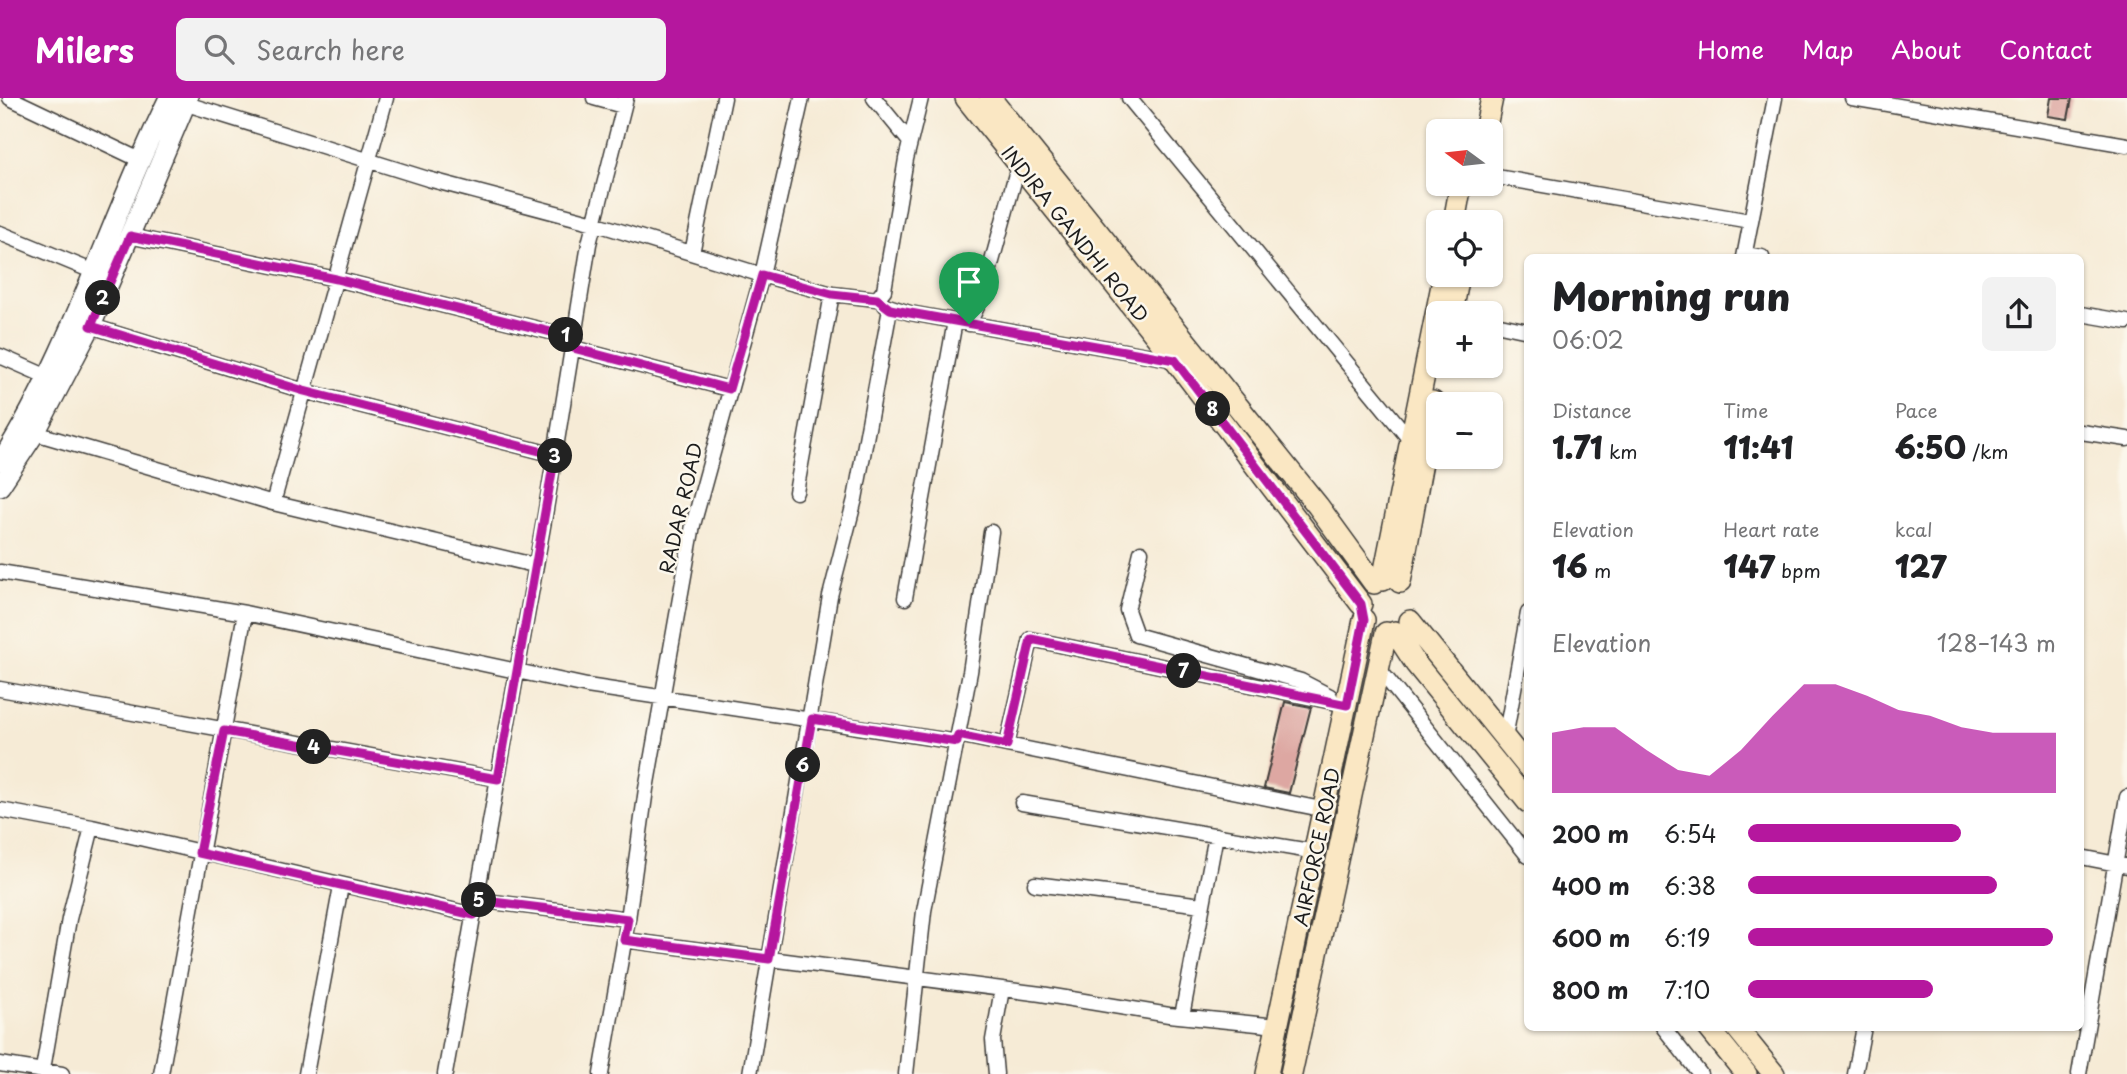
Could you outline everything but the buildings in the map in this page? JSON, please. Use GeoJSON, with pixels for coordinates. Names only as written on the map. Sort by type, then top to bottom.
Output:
{"type":"FeatureCollection","features":[{"type":"Feature","properties":{"kind":"main road","name":"INDIRA GANDHI ROAD"},"geometry":{"type":"LineString","coordinates":[[966,98],[1175,360],[1362,612]]}},
{"type":"Feature","properties":{"kind":"main road","name":"INDIRA GANDHI ROAD"},"geometry":{"type":"LineString","coordinates":[[990,98],[1397,604]]}},
{"type":"Feature","properties":{"kind":"main road"},"geometry":{"type":"LineString","coordinates":[[1474,119],[1478,98]]}},
{"type":"Feature","properties":{"kind":"main road"},"geometry":{"type":"LineString","coordinates":[[1488,119],[1492,98]]}},
{"type":"Feature","properties":{"kind":"main road"},"geometry":{"type":"LineString","coordinates":[[1427,378],[1410,441],[1397,604],[1416,664],[1524,797]]}},
{"type":"Feature","properties":{"kind":"main road"},"geometry":{"type":"LineString","coordinates":[[1439,378],[1397,604],[1370,627],[1362,612],[1363,595],[1397,604],[1524,762]]}},
{"type":"Feature","properties":{"kind":"main road","name":"AIRFORCE ROAD"},"geometry":{"type":"LineString","coordinates":[[1291,1074],[1378,669],[1397,604]]}},
{"type":"Feature","properties":{"kind":"main road","name":"AIRFORCE ROAD"},"geometry":{"type":"LineString","coordinates":[[1266,1074],[1326,810],[1362,612]]}},
{"type":"Feature","properties":{"kind":"main road"},"geometry":{"type":"LineString","coordinates":[[1711,1031],[1746,1074]]}},
{"type":"Feature","properties":{"kind":"main road"},"geometry":{"type":"LineString","coordinates":[[1739,1031],[1774,1074]]}},
{"type":"Feature","properties":{"kind":"street"},"geometry":{"type":"LineString","coordinates":[[10,98],[138,159]]}},
{"type":"Feature","properties":{"kind":"street"},"geometry":{"type":"LineString","coordinates":[[273,503],[386,98]]}},
{"type":"Feature","properties":{"kind":"street"},"geometry":{"type":"LineString","coordinates":[[445,1074],[594,223],[625,102],[594,98]]}},
{"type":"Feature","properties":{"kind":"street"},"geometry":{"type":"LineString","coordinates":[[692,253],[724,98]]}},
{"type":"Feature","properties":{"kind":"street","name":"RADAR ROAD"},"geometry":{"type":"LineString","coordinates":[[601,1074],[693,525],[762,275],[802,98]]}},
{"type":"Feature","properties":{"kind":"street"},"geometry":{"type":"LineString","coordinates":[[874,98],[910,142]]}},
{"type":"Feature","properties":{"kind":"street"},"geometry":{"type":"LineString","coordinates":[[877,299],[884,290],[888,277],[910,142],[921,98]]}},
{"type":"Feature","properties":{"kind":"street"},"geometry":{"type":"LineString","coordinates":[[1129,98],[1410,441]]}},
{"type":"Feature","properties":{"kind":"street"},"geometry":{"type":"LineString","coordinates":[[1745,254],[1776,98]]}},
{"type":"Feature","properties":{"kind":"street"},"geometry":{"type":"LineString","coordinates":[[1852,98],[2127,145]]}},
{"type":"Feature","properties":{"kind":"street"},"geometry":{"type":"LineString","coordinates":[[0,486],[35,433],[92,271],[113,230],[138,159],[178,100]]}},
{"type":"Feature","properties":{"kind":"street"},"geometry":{"type":"LineString","coordinates":[[178,100],[428,179],[594,223],[832,294],[877,299],[890,309],[1175,360]]}},
{"type":"Feature","properties":{"kind":"street"},"geometry":{"type":"LineString","coordinates":[[0,462],[91,326],[130,236],[178,100]]}},
{"type":"Feature","properties":{"kind":"street"},"geometry":{"type":"LineString","coordinates":[[905,598],[962,322],[983,294],[1018,163]]}},
{"type":"Feature","properties":{"kind":"street"},"geometry":{"type":"LineString","coordinates":[[1503,178],[1750,221]]}},
{"type":"Feature","properties":{"kind":"street"},"geometry":{"type":"LineString","coordinates":[[0,233],[92,271]]}},
{"type":"Feature","properties":{"kind":"street"},"geometry":{"type":"LineString","coordinates":[[130,236],[336,279],[574,343],[729,389]]}},
{"type":"Feature","properties":{"kind":"street"},"geometry":{"type":"LineString","coordinates":[[796,492],[832,294]]}},
{"type":"Feature","properties":{"kind":"street"},"geometry":{"type":"LineString","coordinates":[[750,1074],[812,719],[830,596],[855,499],[890,309]]}},
{"type":"Feature","properties":{"kind":"street"},"geometry":{"type":"LineString","coordinates":[[2084,315],[2127,322]]}},
{"type":"Feature","properties":{"kind":"street"},"geometry":{"type":"LineString","coordinates":[[91,326],[304,391],[555,455]]}},
{"type":"Feature","properties":{"kind":"street"},"geometry":{"type":"LineString","coordinates":[[1503,326],[1524,330]]}},
{"type":"Feature","properties":{"kind":"street"},"geometry":{"type":"LineString","coordinates":[[0,356],[55,380]]}},
{"type":"Feature","properties":{"kind":"street"},"geometry":{"type":"LineString","coordinates":[[2084,432],[2127,439]]}},
{"type":"Feature","properties":{"kind":"street"},"geometry":{"type":"LineString","coordinates":[[35,433],[273,503],[534,565]]}},
{"type":"Feature","properties":{"kind":"street"},"geometry":{"type":"LineString","coordinates":[[906,1074],[924,911],[958,738],[991,533]]}},
{"type":"Feature","properties":{"kind":"street"},"geometry":{"type":"LineString","coordinates":[[1141,552],[1126,610],[1136,635],[1301,681],[1347,705]]}},
{"type":"Feature","properties":{"kind":"street"},"geometry":{"type":"LineString","coordinates":[[0,572],[245,613],[516,669],[575,684],[1007,745],[1326,810]]}},
{"type":"Feature","properties":{"kind":"street"},"geometry":{"type":"LineString","coordinates":[[161,1074],[199,853],[245,613]]}},
{"type":"Feature","properties":{"kind":"street"},"geometry":{"type":"LineString","coordinates":[[1504,738],[1524,634]]}},
{"type":"Feature","properties":{"kind":"street"},"geometry":{"type":"LineString","coordinates":[[1007,745],[1031,639],[1347,705]]}},
{"type":"Feature","properties":{"kind":"street"},"geometry":{"type":"LineString","coordinates":[[1378,669],[1524,851]]}},
{"type":"Feature","properties":{"kind":"street"},"geometry":{"type":"LineString","coordinates":[[0,689],[498,779]]}},
{"type":"Feature","properties":{"kind":"street"},"geometry":{"type":"LineString","coordinates":[[2079,1074],[2121,864],[2127,797]]}},
{"type":"Feature","properties":{"kind":"street"},"geometry":{"type":"LineString","coordinates":[[1022,803],[1316,852]]}},
{"type":"Feature","properties":{"kind":"street"},"geometry":{"type":"LineString","coordinates":[[0,810],[92,827],[341,886],[476,907],[628,919]]}},
{"type":"Feature","properties":{"kind":"street"},"geometry":{"type":"LineString","coordinates":[[43,1069],[69,919],[92,827]]}},
{"type":"Feature","properties":{"kind":"street"},"geometry":{"type":"LineString","coordinates":[[1182,1016],[1216,835]]}},
{"type":"Feature","properties":{"kind":"street"},"geometry":{"type":"LineString","coordinates":[[2084,858],[2121,864]]}},
{"type":"Feature","properties":{"kind":"street"},"geometry":{"type":"LineString","coordinates":[[1035,884],[1202,905]]}},
{"type":"Feature","properties":{"kind":"street"},"geometry":{"type":"LineString","coordinates":[[306,1074],[341,886]]}},
{"type":"Feature","properties":{"kind":"street"},"geometry":{"type":"LineString","coordinates":[[624,940],[1002,989],[1182,1016],[1277,1026]]}},
{"type":"Feature","properties":{"kind":"street"},"geometry":{"type":"LineString","coordinates":[[996,1074],[993,1040],[1002,989]]}},
{"type":"Feature","properties":{"kind":"street"},"geometry":{"type":"LineString","coordinates":[[1666,1031],[1700,1074]]}},
{"type":"Feature","properties":{"kind":"street"},"geometry":{"type":"LineString","coordinates":[[1855,1074],[1863,1031]]}},
{"type":"Feature","properties":{"kind":"street"},"geometry":{"type":"LineString","coordinates":[[0,1064],[62,1074]]}},
{"type":"Feature","properties":{"kind":"route"},"geometry":{"type":"LineString","coordinates":[[130,236],[336,279],[575,338],[573,348],[729,389],[762,275],[832,294],[877,299],[890,309],[969,324],[1175,360],[1361,604],[1364,620],[1347,705],[1031,639],[1007,745],[958,735],[957,742],[812,719],[769,959],[624,940],[628,919],[477,900],[474,915],[199,853],[224,731],[498,779],[555,455],[304,391],[91,326],[130,236]]}}]}
